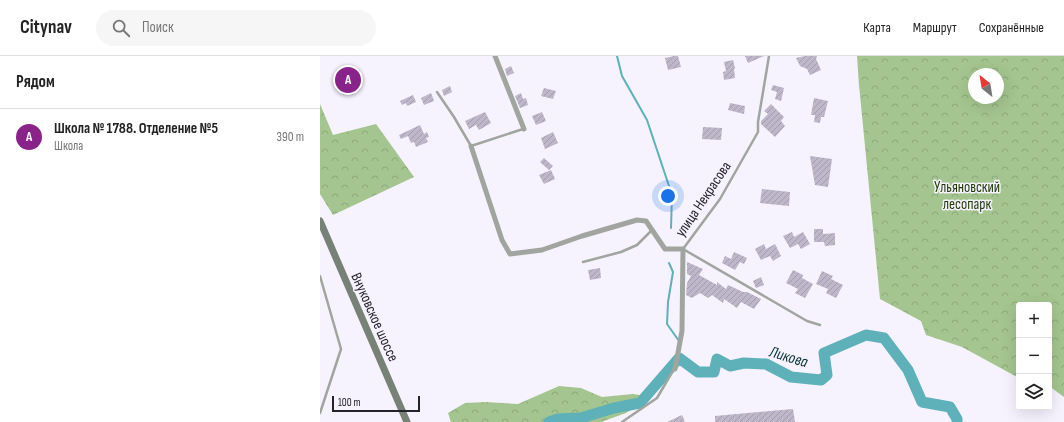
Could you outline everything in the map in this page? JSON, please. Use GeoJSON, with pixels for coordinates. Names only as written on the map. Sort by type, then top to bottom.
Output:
{"type":"FeatureCollection","features":[{"type":"Feature","properties":{"kind":"main road","name":"Внуковское шоссе"},"geometry":{"type":"LineString","coordinates":[[320,221],[408,422]]}},
{"type":"Feature","properties":{"kind":"street"},"geometry":{"type":"LineString","coordinates":[[495,56],[524,129]]}},
{"type":"Feature","properties":{"kind":"street"},"geometry":{"type":"LineString","coordinates":[[471,146],[502,240],[510,254],[542,250],[582,236],[637,220],[646,221],[665,249],[682,249],[682,331],[675,369]]}},
{"type":"Feature","properties":{"kind":"lane","name":"улица Некрасова"},"geometry":{"type":"LineString","coordinates":[[769,56],[758,122],[758,132],[720,199],[682,249],[807,321],[820,325]]}},
{"type":"Feature","properties":{"kind":"lane"},"geometry":{"type":"LineString","coordinates":[[437,92],[471,146],[524,129]]}},
{"type":"Feature","properties":{"kind":"lane"},"geometry":{"type":"LineString","coordinates":[[583,262],[621,252],[636,245],[652,230]]}},
{"type":"Feature","properties":{"kind":"lane"},"geometry":{"type":"LineString","coordinates":[[320,276],[341,349],[320,413]]}},
{"type":"Feature","properties":{"kind":"lane"},"geometry":{"type":"LineString","coordinates":[[622,422],[657,398],[675,369]]}},
{"type":"Feature","properties":{"kind":"green space","name":"Ульяновский лесопарк"},"geometry":{"type":"Polygon","coordinates":[[[857,56],[1064,56],[1064,397],[1052,388],[1052,302],[1016,302],[1016,376],[962,347],[926,335],[921,321],[880,299],[857,56]]]}},
{"type":"Feature","properties":{"kind":"green space"},"geometry":{"type":"Polygon","coordinates":[[[320,104],[333,135],[376,124],[414,177],[333,215],[320,194],[320,104]]]}},
{"type":"Feature","properties":{"kind":"green space"},"geometry":{"type":"Polygon","coordinates":[[[559,386],[581,388],[602,397],[633,394],[652,397],[626,413],[601,422],[451,422],[448,413],[465,403],[486,402],[518,404],[559,386]]]}},
{"type":"Feature","properties":{"kind":"building"},"geometry":{"type":"Polygon","coordinates":[[[678,56],[681,67],[668,70],[665,58],[678,56]]]}},
{"type":"Feature","properties":{"kind":"building"},"geometry":{"type":"Polygon","coordinates":[[[745,56],[764,56],[748,63],[745,56]]]}},
{"type":"Feature","properties":{"kind":"building"},"geometry":{"type":"Polygon","coordinates":[[[817,56],[816,59],[821,70],[810,75],[807,69],[800,66],[796,58],[817,56]]]}},
{"type":"Feature","properties":{"kind":"building"},"geometry":{"type":"Polygon","coordinates":[[[733,60],[735,78],[724,80],[723,72],[726,71],[724,62],[733,60]]]}},
{"type":"Feature","properties":{"kind":"building"},"geometry":{"type":"Polygon","coordinates":[[[511,66],[514,73],[507,76],[505,69],[511,66]]]}},
{"type":"Feature","properties":{"kind":"building"},"geometry":{"type":"Polygon","coordinates":[[[773,85],[784,88],[781,101],[775,99],[777,92],[771,90],[773,85]]]}},
{"type":"Feature","properties":{"kind":"building"},"geometry":{"type":"Polygon","coordinates":[[[450,86],[452,92],[444,96],[442,90],[450,86]]]}},
{"type":"Feature","properties":{"kind":"building"},"geometry":{"type":"Polygon","coordinates":[[[544,88],[556,91],[553,99],[541,96],[544,88]]]}},
{"type":"Feature","properties":{"kind":"building"},"geometry":{"type":"Polygon","coordinates":[[[431,93],[434,101],[424,105],[421,98],[431,93]]]}},
{"type":"Feature","properties":{"kind":"building"},"geometry":{"type":"Polygon","coordinates":[[[521,93],[523,99],[526,98],[528,105],[520,108],[515,96],[521,93]]]}},
{"type":"Feature","properties":{"kind":"building"},"geometry":{"type":"Polygon","coordinates":[[[413,95],[416,102],[407,106],[406,103],[402,105],[400,101],[413,95]]]}},
{"type":"Feature","properties":{"kind":"building"},"geometry":{"type":"Polygon","coordinates":[[[814,98],[828,101],[824,117],[821,117],[820,123],[814,122],[815,115],[811,115],[814,98]]]}},
{"type":"Feature","properties":{"kind":"building"},"geometry":{"type":"Polygon","coordinates":[[[730,103],[745,106],[744,114],[728,110],[730,103]]]}},
{"type":"Feature","properties":{"kind":"building"},"geometry":{"type":"Polygon","coordinates":[[[771,104],[784,117],[781,121],[785,126],[775,137],[761,124],[761,121],[768,114],[764,111],[771,104]]]}},
{"type":"Feature","properties":{"kind":"building"},"geometry":{"type":"Polygon","coordinates":[[[485,112],[491,123],[479,130],[476,125],[469,129],[465,121],[485,112]]]}},
{"type":"Feature","properties":{"kind":"building"},"geometry":{"type":"Polygon","coordinates":[[[542,112],[546,121],[536,125],[532,116],[542,112]]]}},
{"type":"Feature","properties":{"kind":"building"},"geometry":{"type":"Polygon","coordinates":[[[420,125],[424,134],[427,132],[429,137],[426,138],[428,142],[416,147],[414,142],[411,143],[408,136],[401,139],[399,135],[420,125]]]}},
{"type":"Feature","properties":{"kind":"building"},"geometry":{"type":"Polygon","coordinates":[[[703,127],[722,128],[721,140],[702,139],[703,127]]]}},
{"type":"Feature","properties":{"kind":"building"},"geometry":{"type":"Polygon","coordinates":[[[553,132],[558,143],[545,149],[541,138],[553,132]]]}},
{"type":"Feature","properties":{"kind":"building"},"geometry":{"type":"Polygon","coordinates":[[[810,156],[832,159],[828,187],[815,185],[810,156]]]}},
{"type":"Feature","properties":{"kind":"building"},"geometry":{"type":"Polygon","coordinates":[[[544,158],[553,166],[549,170],[540,162],[544,158]]]}},
{"type":"Feature","properties":{"kind":"building"},"geometry":{"type":"Polygon","coordinates":[[[551,170],[555,179],[544,184],[539,175],[551,170]]]}},
{"type":"Feature","properties":{"kind":"building"},"geometry":{"type":"Polygon","coordinates":[[[762,189],[790,192],[789,206],[760,203],[762,189]]]}},
{"type":"Feature","properties":{"kind":"building"},"geometry":{"type":"Polygon","coordinates":[[[814,229],[823,229],[823,234],[835,233],[835,245],[825,246],[824,242],[814,242],[814,229]]]}},
{"type":"Feature","properties":{"kind":"building"},"geometry":{"type":"Polygon","coordinates":[[[792,232],[794,237],[803,232],[810,244],[801,249],[798,244],[790,248],[783,236],[792,232]]]}},
{"type":"Feature","properties":{"kind":"building"},"geometry":{"type":"Polygon","coordinates":[[[764,244],[766,249],[775,244],[781,256],[773,261],[770,256],[761,260],[755,249],[764,244]]]}},
{"type":"Feature","properties":{"kind":"building"},"geometry":{"type":"Polygon","coordinates":[[[734,252],[747,258],[744,264],[740,262],[735,270],[722,263],[725,256],[731,259],[734,252]]]}},
{"type":"Feature","properties":{"kind":"building"},"geometry":{"type":"Polygon","coordinates":[[[687,262],[703,269],[699,275],[717,285],[717,282],[726,289],[728,285],[761,299],[754,309],[741,302],[737,308],[724,299],[723,303],[712,295],[708,298],[700,293],[692,298],[686,295],[687,283],[691,276],[687,274],[687,262]]]}},
{"type":"Feature","properties":{"kind":"building"},"geometry":{"type":"Polygon","coordinates":[[[600,268],[601,278],[590,280],[588,270],[600,268]]]}},
{"type":"Feature","properties":{"kind":"building"},"geometry":{"type":"Polygon","coordinates":[[[793,270],[803,275],[802,278],[813,284],[805,298],[795,293],[798,289],[786,283],[793,270]]]}},
{"type":"Feature","properties":{"kind":"building"},"geometry":{"type":"Polygon","coordinates":[[[822,271],[833,276],[831,279],[843,285],[836,298],[826,293],[828,289],[816,284],[822,271]]]}},
{"type":"Feature","properties":{"kind":"building"},"geometry":{"type":"Polygon","coordinates":[[[761,277],[764,285],[756,288],[753,281],[761,277]]]}},
{"type":"Feature","properties":{"kind":"building"},"geometry":{"type":"Polygon","coordinates":[[[793,409],[795,422],[715,422],[715,416],[793,409]]]}},
{"type":"Feature","properties":{"kind":"building"},"geometry":{"type":"Polygon","coordinates":[[[682,415],[685,422],[667,422],[682,415]]]}},
{"type":"Feature","properties":{"kind":"waterway"},"geometry":{"type":"LineString","coordinates":[[617,56],[622,76],[647,120],[672,195],[671,228]]}},
{"type":"Feature","properties":{"kind":"waterway"},"geometry":{"type":"LineString","coordinates":[[669,263],[673,272],[668,302],[667,324],[679,341]]}},
{"type":"Feature","properties":{"kind":"waterway","name":"Ликова"},"geometry":{"type":"LineString","coordinates":[[549,422],[558,419],[581,418],[614,408],[640,403],[679,358],[698,372],[714,372],[717,359],[730,366],[744,363],[766,364],[791,377],[821,380],[827,375],[824,353],[866,335],[884,338],[908,370],[922,402],[950,407],[957,419],[957,422]]}},
{"type":"Feature","properties":{"kind":"place","name":"Школа № 1788. Отделение №5"},"geometry":{"type":"Point","coordinates":[348,80]}}]}
